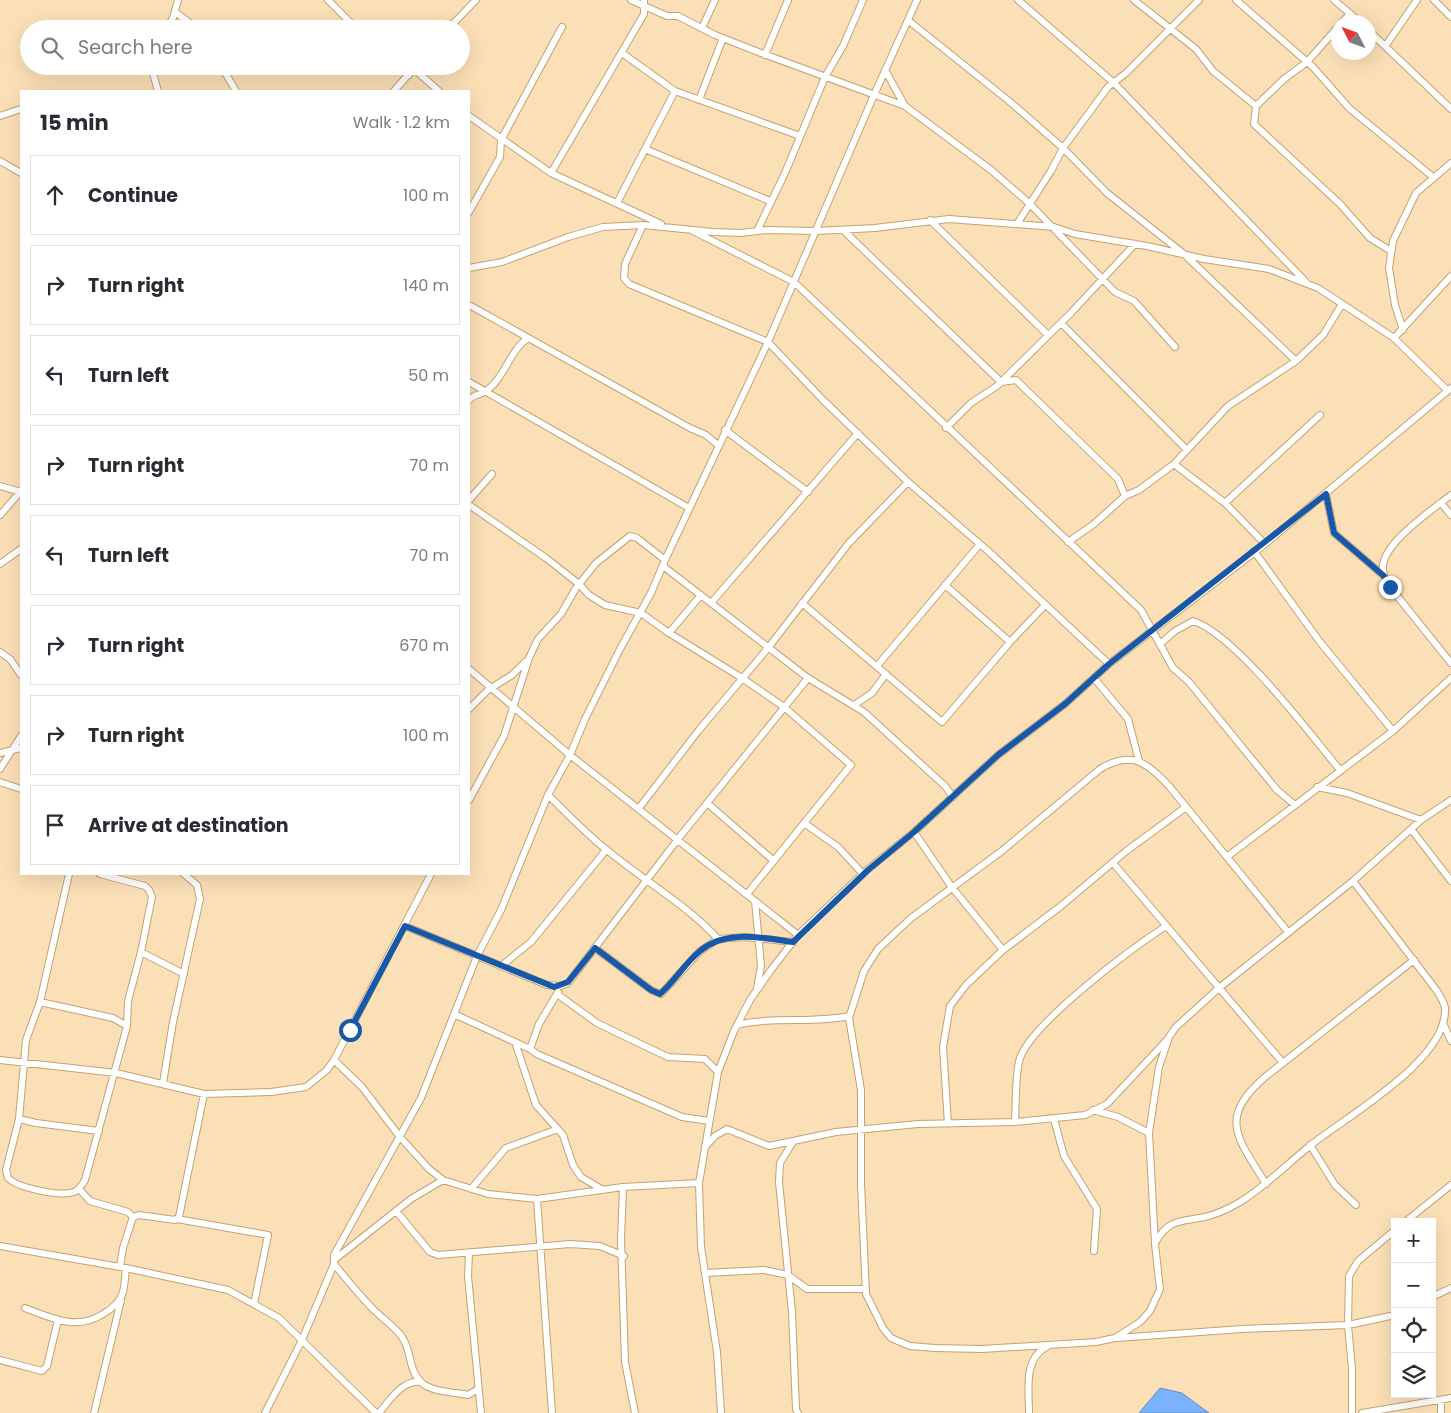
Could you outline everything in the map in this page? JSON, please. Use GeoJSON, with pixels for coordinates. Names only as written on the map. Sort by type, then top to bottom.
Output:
{"type":"FeatureCollection","features":[{"type":"Feature","properties":{"kind":"street"},"geometry":{"type":"LineString","coordinates":[[170,20],[178,0]]}},
{"type":"Feature","properties":{"kind":"street"},"geometry":{"type":"LineString","coordinates":[[328,0],[347,20]]}},
{"type":"Feature","properties":{"kind":"street"},"geometry":{"type":"LineString","coordinates":[[457,20],[476,0]]}},
{"type":"Feature","properties":{"kind":"street"},"geometry":{"type":"LineString","coordinates":[[631,0],[644,2],[667,16],[678,16],[722,38],[905,106],[991,170],[1030,204],[1114,292],[1134,301],[1175,347]]}},
{"type":"Feature","properties":{"kind":"street"},"geometry":{"type":"LineString","coordinates":[[702,28],[715,0]]}},
{"type":"Feature","properties":{"kind":"street"},"geometry":{"type":"LineString","coordinates":[[766,55],[788,0]]}},
{"type":"Feature","properties":{"kind":"street"},"geometry":{"type":"LineString","coordinates":[[758,231],[770,201],[786,173],[825,77],[843,46],[863,0]]}},
{"type":"Feature","properties":{"kind":"street"},"geometry":{"type":"LineString","coordinates":[[265,1413],[302,1340],[334,1262],[334,1255],[421,1098],[477,956],[501,910],[548,795],[570,755],[585,718],[620,648],[641,613],[725,430],[768,342],[874,94],[917,0]]}},
{"type":"Feature","properties":{"kind":"street"},"geometry":{"type":"LineString","coordinates":[[1018,0],[1114,82],[1308,284]]}},
{"type":"Feature","properties":{"kind":"street"},"geometry":{"type":"LineString","coordinates":[[1134,0],[1196,49],[1213,71],[1256,106]]}},
{"type":"Feature","properties":{"kind":"street"},"geometry":{"type":"LineString","coordinates":[[1017,224],[1063,148],[1108,87],[1126,73],[1200,0]]}},
{"type":"Feature","properties":{"kind":"street"},"geometry":{"type":"LineString","coordinates":[[1236,0],[1307,62],[1349,108],[1433,176]]}},
{"type":"Feature","properties":{"kind":"street"},"geometry":{"type":"LineString","coordinates":[[1334,0],[1350,14]]}},
{"type":"Feature","properties":{"kind":"street"},"geometry":{"type":"LineString","coordinates":[[1386,45],[1417,0]]}},
{"type":"Feature","properties":{"kind":"street"},"geometry":{"type":"LineString","coordinates":[[1434,0],[1451,17]]}},
{"type":"Feature","properties":{"kind":"street"},"geometry":{"type":"LineString","coordinates":[[551,173],[644,14],[644,2]]}},
{"type":"Feature","properties":{"kind":"street"},"geometry":{"type":"LineString","coordinates":[[174,12],[185,20]]}},
{"type":"Feature","properties":{"kind":"street"},"geometry":{"type":"LineString","coordinates":[[909,21],[1009,100],[1063,148],[1107,193],[1184,254],[1296,361]]}},
{"type":"Feature","properties":{"kind":"street"},"geometry":{"type":"LineString","coordinates":[[470,210],[500,157],[502,140],[562,26]]}},
{"type":"Feature","properties":{"kind":"street"},"geometry":{"type":"LineString","coordinates":[[1331,35],[1307,62],[1284,79],[1256,106],[1254,124],[1340,204],[1370,238],[1391,251]]}},
{"type":"Feature","properties":{"kind":"street"},"geometry":{"type":"LineString","coordinates":[[1376,37],[1451,109]]}},
{"type":"Feature","properties":{"kind":"street"},"geometry":{"type":"LineString","coordinates":[[699,100],[722,38]]}},
{"type":"Feature","properties":{"kind":"street"},"geometry":{"type":"LineString","coordinates":[[622,54],[675,91],[800,136]]}},
{"type":"Feature","properties":{"kind":"street"},"geometry":{"type":"LineString","coordinates":[[885,70],[905,106]]}},
{"type":"Feature","properties":{"kind":"street"},"geometry":{"type":"LineString","coordinates":[[154,75],[158,90]]}},
{"type":"Feature","properties":{"kind":"street"},"geometry":{"type":"LineString","coordinates":[[226,75],[235,90]]}},
{"type":"Feature","properties":{"kind":"street"},"geometry":{"type":"LineString","coordinates":[[395,90],[408,75]]}},
{"type":"Feature","properties":{"kind":"street"},"geometry":{"type":"LineString","coordinates":[[419,75],[438,90]]}},
{"type":"Feature","properties":{"kind":"street"},"geometry":{"type":"LineString","coordinates":[[617,203],[675,91]]}},
{"type":"Feature","properties":{"kind":"street"},"geometry":{"type":"LineString","coordinates":[[0,116],[20,109]]}},
{"type":"Feature","properties":{"kind":"street"},"geometry":{"type":"LineString","coordinates":[[470,117],[551,173],[665,226]]}},
{"type":"Feature","properties":{"kind":"street"},"geometry":{"type":"LineString","coordinates":[[645,149],[770,201]]}},
{"type":"Feature","properties":{"kind":"street"},"geometry":{"type":"LineString","coordinates":[[0,161],[20,172]]}},
{"type":"Feature","properties":{"kind":"street"},"geometry":{"type":"LineString","coordinates":[[1403,330],[1394,305],[1389,268],[1391,251],[1402,219],[1416,193],[1433,176],[1451,163]]}},
{"type":"Feature","properties":{"kind":"street"},"geometry":{"type":"LineString","coordinates":[[930,220],[1048,335]]}},
{"type":"Feature","properties":{"kind":"street"},"geometry":{"type":"LineString","coordinates":[[470,268],[502,262],[603,227],[643,225],[665,226],[692,231],[741,233],[758,231],[815,232],[876,228],[930,220],[1054,227],[1075,234],[1268,269],[1308,284],[1394,338],[1449,389],[1265,544],[1109,664],[998,755],[914,832],[863,874],[798,935],[756,992],[737,1025],[718,1072],[699,1183],[701,1247],[717,1352],[721,1413]]}},
{"type":"Feature","properties":{"kind":"street"},"geometry":{"type":"LineString","coordinates":[[643,225],[625,264],[624,278],[629,284],[768,342],[823,400],[908,482],[980,544],[1109,664]]}},
{"type":"Feature","properties":{"kind":"street"},"geometry":{"type":"LineString","coordinates":[[843,230],[1001,382]]}},
{"type":"Feature","properties":{"kind":"street"},"geometry":{"type":"LineString","coordinates":[[692,231],[794,282],[946,428],[1141,610],[1173,668],[1190,682],[1277,790],[1295,806]]}},
{"type":"Feature","properties":{"kind":"street"},"geometry":{"type":"LineString","coordinates":[[946,428],[971,403],[1001,382],[1061,323],[1135,244]]}},
{"type":"Feature","properties":{"kind":"street"},"geometry":{"type":"LineString","coordinates":[[1394,338],[1451,276]]}},
{"type":"Feature","properties":{"kind":"street"},"geometry":{"type":"LineString","coordinates":[[1068,542],[1094,524],[1125,496],[1140,490],[1174,464],[1228,406],[1296,361],[1323,335],[1342,304]]}},
{"type":"Feature","properties":{"kind":"street"},"geometry":{"type":"LineString","coordinates":[[470,308],[706,435],[718,445]]}},
{"type":"Feature","properties":{"kind":"street"},"geometry":{"type":"LineString","coordinates":[[1061,323],[1187,450]]}},
{"type":"Feature","properties":{"kind":"street"},"geometry":{"type":"LineString","coordinates":[[470,399],[472,396],[486,392],[496,381],[518,345],[528,338]]}},
{"type":"Feature","properties":{"kind":"street"},"geometry":{"type":"LineString","coordinates":[[1001,382],[1016,380],[1118,479],[1125,496]]}},
{"type":"Feature","properties":{"kind":"street"},"geometry":{"type":"LineString","coordinates":[[470,383],[690,508]]}},
{"type":"Feature","properties":{"kind":"street"},"geometry":{"type":"LineString","coordinates":[[1225,503],[1320,415]]}},
{"type":"Feature","properties":{"kind":"street"},"geometry":{"type":"LineString","coordinates":[[725,430],[808,492]]}},
{"type":"Feature","properties":{"kind":"street"},"geometry":{"type":"LineString","coordinates":[[711,603],[858,433]]}},
{"type":"Feature","properties":{"kind":"street"},"geometry":{"type":"LineString","coordinates":[[1174,464],[1225,503],[1265,544]]}},
{"type":"Feature","properties":{"kind":"street"},"geometry":{"type":"LineString","coordinates":[[470,499],[492,474]]}},
{"type":"Feature","properties":{"kind":"street"},"geometry":{"type":"LineString","coordinates":[[638,808],[698,730],[768,648],[849,543],[908,482]]}},
{"type":"Feature","properties":{"kind":"street"},"geometry":{"type":"LineString","coordinates":[[0,486],[20,492]]}},
{"type":"Feature","properties":{"kind":"street"},"geometry":{"type":"LineString","coordinates":[[0,515],[20,493]]}},
{"type":"Feature","properties":{"kind":"street"},"geometry":{"type":"LineString","coordinates":[[1326,494],[1334,533],[1384,576],[1411,615],[1451,663]]}},
{"type":"Feature","properties":{"kind":"street"},"geometry":{"type":"LineString","coordinates":[[1384,576],[1383,565],[1393,546],[1451,495]]}},
{"type":"Feature","properties":{"kind":"street"},"geometry":{"type":"LineString","coordinates":[[1442,503],[1451,515]]}},
{"type":"Feature","properties":{"kind":"street"},"geometry":{"type":"LineString","coordinates":[[470,506],[579,584],[588,594],[605,605],[641,613],[669,633],[742,678],[784,707],[851,765],[747,894]]}},
{"type":"Feature","properties":{"kind":"street"},"geometry":{"type":"LineString","coordinates":[[470,798],[504,736],[529,658],[538,639],[561,614],[579,584],[596,562],[630,536],[637,538],[701,595],[768,648],[808,678],[864,712],[945,786],[953,796]]}},
{"type":"Feature","properties":{"kind":"street"},"geometry":{"type":"LineString","coordinates":[[877,666],[980,544]]}},
{"type":"Feature","properties":{"kind":"street"},"geometry":{"type":"LineString","coordinates":[[0,564],[20,550]]}},
{"type":"Feature","properties":{"kind":"street"},"geometry":{"type":"LineString","coordinates":[[1254,551],[1320,642],[1393,731]]}},
{"type":"Feature","properties":{"kind":"street"},"geometry":{"type":"LineString","coordinates":[[945,585],[1010,642]]}},
{"type":"Feature","properties":{"kind":"street"},"geometry":{"type":"LineString","coordinates":[[669,633],[701,595]]}},
{"type":"Feature","properties":{"kind":"street"},"geometry":{"type":"LineString","coordinates":[[802,603],[942,722],[1010,642],[1045,605]]}},
{"type":"Feature","properties":{"kind":"street"},"geometry":{"type":"LineString","coordinates":[[1160,644],[1176,631],[1193,621],[1213,630],[1271,688],[1340,770]]}},
{"type":"Feature","properties":{"kind":"street"},"geometry":{"type":"LineString","coordinates":[[0,652],[10,659],[20,674]]}},
{"type":"Feature","properties":{"kind":"street"},"geometry":{"type":"LineString","coordinates":[[470,708],[491,688],[516,672],[529,658]]}},
{"type":"Feature","properties":{"kind":"street"},"geometry":{"type":"LineString","coordinates":[[470,670],[570,755],[798,935]]}},
{"type":"Feature","properties":{"kind":"street"},"geometry":{"type":"LineString","coordinates":[[854,705],[872,693],[886,674]]}},
{"type":"Feature","properties":{"kind":"street"},"geometry":{"type":"LineString","coordinates":[[530,1049],[539,1024],[561,986],[568,982],[678,839],[808,678]]}},
{"type":"Feature","properties":{"kind":"street"},"geometry":{"type":"LineString","coordinates":[[1094,678],[1128,719],[1138,761]]}},
{"type":"Feature","properties":{"kind":"street"},"geometry":{"type":"LineString","coordinates":[[1228,856],[1295,806],[1317,786],[1393,731],[1451,678]]}},
{"type":"Feature","properties":{"kind":"street"},"geometry":{"type":"LineString","coordinates":[[0,769],[20,738]]}},
{"type":"Feature","properties":{"kind":"street"},"geometry":{"type":"LineString","coordinates":[[0,753],[20,748]]}},
{"type":"Feature","properties":{"kind":"street"},"geometry":{"type":"LineString","coordinates":[[1288,932],[1228,856],[1159,776],[1138,761],[1130,758],[1119,760],[1100,769],[1003,850],[951,886],[910,919],[878,949],[864,971],[849,1016],[861,1086],[861,1184],[866,1289],[871,1308],[883,1328],[892,1338],[902,1344],[935,1348],[982,1349],[1096,1342],[1115,1338],[1242,1329],[1348,1325],[1391,1316]]}},
{"type":"Feature","properties":{"kind":"street"},"geometry":{"type":"LineString","coordinates":[[0,782],[20,789]]}},
{"type":"Feature","properties":{"kind":"street"},"geometry":{"type":"LineString","coordinates":[[1317,786],[1347,794],[1421,820]]}},
{"type":"Feature","properties":{"kind":"street"},"geometry":{"type":"LineString","coordinates":[[548,795],[606,850],[703,923],[718,939]]}},
{"type":"Feature","properties":{"kind":"street"},"geometry":{"type":"LineString","coordinates":[[704,1148],[715,1136],[727,1129],[769,1146],[836,1132],[918,1124],[1015,1122],[1085,1115],[1107,1104],[1176,1027],[1219,988],[1353,881],[1421,820],[1449,802],[1451,810]]}},
{"type":"Feature","properties":{"kind":"street"},"geometry":{"type":"LineString","coordinates":[[707,803],[774,861]]}},
{"type":"Feature","properties":{"kind":"street"},"geometry":{"type":"LineString","coordinates":[[948,1124],[943,1047],[950,1006],[966,985],[1003,950],[1133,846],[1186,808]]}},
{"type":"Feature","properties":{"kind":"street"},"geometry":{"type":"LineString","coordinates":[[804,823],[838,847],[863,874]]}},
{"type":"Feature","properties":{"kind":"street"},"geometry":{"type":"LineString","coordinates":[[1411,829],[1451,881]]}},
{"type":"Feature","properties":{"kind":"street"},"geometry":{"type":"LineString","coordinates":[[914,832],[951,886],[1003,950]]}},
{"type":"Feature","properties":{"kind":"street"},"geometry":{"type":"LineString","coordinates":[[501,966],[531,942],[606,850]]}},
{"type":"Feature","properties":{"kind":"street"},"geometry":{"type":"LineString","coordinates":[[1113,863],[1283,1063]]}},
{"type":"Feature","properties":{"kind":"street"},"geometry":{"type":"LineString","coordinates":[[69,875],[40,1002],[26,1040],[19,1119],[6,1170],[8,1178],[21,1187],[69,1193],[79,1189],[85,1180],[116,1073],[127,1026],[128,1001],[141,952],[152,897],[150,890],[138,883],[104,875]]}},
{"type":"Feature","properties":{"kind":"street"},"geometry":{"type":"LineString","coordinates":[[163,1083],[200,899],[197,885],[185,875]]}},
{"type":"Feature","properties":{"kind":"street"},"geometry":{"type":"LineString","coordinates":[[0,1060],[116,1073],[204,1094],[271,1092],[306,1087],[327,1070],[334,1060],[430,875]]}},
{"type":"Feature","properties":{"kind":"street"},"geometry":{"type":"LineString","coordinates":[[1155,1244],[1169,1225],[1182,1219],[1206,1217],[1220,1212],[1240,1202],[1266,1184],[1310,1145],[1352,1117],[1414,1067],[1432,1044],[1443,1023],[1448,1005],[1353,881]]}},
{"type":"Feature","properties":{"kind":"street"},"geometry":{"type":"LineString","coordinates":[[755,901],[760,966],[756,992]]}},
{"type":"Feature","properties":{"kind":"street"},"geometry":{"type":"LineString","coordinates":[[405,926],[547,985],[561,986]]}},
{"type":"Feature","properties":{"kind":"street"},"geometry":{"type":"LineString","coordinates":[[1015,1122],[1020,1059],[1028,1042],[1041,1027],[1078,994],[1141,942],[1166,926]]}},
{"type":"Feature","properties":{"kind":"street"},"geometry":{"type":"LineString","coordinates":[[595,948],[651,990],[660,994],[700,951],[718,939],[757,938],[793,942]]}},
{"type":"Feature","properties":{"kind":"street"},"geometry":{"type":"LineString","coordinates":[[141,952],[184,974]]}},
{"type":"Feature","properties":{"kind":"street"},"geometry":{"type":"LineString","coordinates":[[1266,1184],[1243,1147],[1237,1130],[1236,1119],[1239,1105],[1249,1091],[1414,960]]}},
{"type":"Feature","properties":{"kind":"street"},"geometry":{"type":"LineString","coordinates":[[557,994],[596,1023],[668,1057],[705,1059],[718,1072]]}},
{"type":"Feature","properties":{"kind":"street"},"geometry":{"type":"LineString","coordinates":[[40,1002],[113,1018],[127,1026]]}},
{"type":"Feature","properties":{"kind":"street"},"geometry":{"type":"LineString","coordinates":[[454,1014],[530,1049],[536,1054],[682,1117],[709,1121]]}},
{"type":"Feature","properties":{"kind":"street"},"geometry":{"type":"LineString","coordinates":[[737,1025],[758,1020],[826,1021],[849,1016]]}},
{"type":"Feature","properties":{"kind":"street"},"geometry":{"type":"LineString","coordinates":[[1443,1023],[1451,1041]]}},
{"type":"Feature","properties":{"kind":"street"},"geometry":{"type":"LineString","coordinates":[[1115,1338],[1140,1322],[1156,1299],[1160,1289],[1155,1244],[1149,1133],[1160,1067],[1169,1037]]}},
{"type":"Feature","properties":{"kind":"street"},"geometry":{"type":"LineString","coordinates":[[515,1042],[536,1105],[558,1129],[576,1171],[586,1181],[603,1190]]}},
{"type":"Feature","properties":{"kind":"street"},"geometry":{"type":"LineString","coordinates":[[334,1060],[362,1087],[400,1137],[429,1169],[443,1180],[508,1198],[538,1199],[624,1186],[699,1183]]}},
{"type":"Feature","properties":{"kind":"street"},"geometry":{"type":"LineString","coordinates":[[177,1219],[204,1094]]}},
{"type":"Feature","properties":{"kind":"street"},"geometry":{"type":"LineString","coordinates":[[1093,1110],[1118,1117],[1149,1133]]}},
{"type":"Feature","properties":{"kind":"street"},"geometry":{"type":"LineString","coordinates":[[19,1119],[99,1131]]}},
{"type":"Feature","properties":{"kind":"street"},"geometry":{"type":"LineString","coordinates":[[1054,1119],[1064,1156],[1097,1209],[1094,1251]]}},
{"type":"Feature","properties":{"kind":"street"},"geometry":{"type":"LineString","coordinates":[[471,1189],[506,1148],[558,1129]]}},
{"type":"Feature","properties":{"kind":"street"},"geometry":{"type":"LineString","coordinates":[[793,1141],[780,1163],[779,1182],[792,1312],[796,1409],[798,1413]]}},
{"type":"Feature","properties":{"kind":"street"},"geometry":{"type":"LineString","coordinates":[[1310,1145],[1335,1185],[1356,1206]]}},
{"type":"Feature","properties":{"kind":"street"},"geometry":{"type":"LineString","coordinates":[[334,1262],[396,1211],[443,1180]]}},
{"type":"Feature","properties":{"kind":"street"},"geometry":{"type":"LineString","coordinates":[[1410,1218],[1451,1185]]}},
{"type":"Feature","properties":{"kind":"street"},"geometry":{"type":"LineString","coordinates":[[624,1186],[622,1239],[624,1256],[625,1362],[635,1413]]}},
{"type":"Feature","properties":{"kind":"street"},"geometry":{"type":"LineString","coordinates":[[79,1189],[90,1201],[128,1212],[133,1217]]}},
{"type":"Feature","properties":{"kind":"street"},"geometry":{"type":"LineString","coordinates":[[538,1199],[542,1246],[544,1316],[552,1413]]}},
{"type":"Feature","properties":{"kind":"street"},"geometry":{"type":"LineString","coordinates":[[396,1211],[434,1254],[442,1256],[570,1244],[600,1246],[624,1256]]}},
{"type":"Feature","properties":{"kind":"street"},"geometry":{"type":"LineString","coordinates":[[94,1413],[123,1294],[126,1240],[133,1217],[139,1214],[177,1219],[268,1235],[254,1304]]}},
{"type":"Feature","properties":{"kind":"street"},"geometry":{"type":"LineString","coordinates":[[1352,1413],[1352,1369],[1348,1325],[1349,1276],[1358,1261],[1391,1233]]}},
{"type":"Feature","properties":{"kind":"street"},"geometry":{"type":"LineString","coordinates":[[0,1246],[123,1268],[228,1290],[279,1318],[377,1413],[401,1388],[415,1381],[434,1390],[452,1391],[468,1395],[478,1390]]}},
{"type":"Feature","properties":{"kind":"street"},"geometry":{"type":"LineString","coordinates":[[469,1254],[468,1276],[481,1413]]}},
{"type":"Feature","properties":{"kind":"street"},"geometry":{"type":"LineString","coordinates":[[334,1262],[351,1285],[403,1338],[409,1350],[413,1371],[420,1382]]}},
{"type":"Feature","properties":{"kind":"street"},"geometry":{"type":"LineString","coordinates":[[705,1273],[764,1270],[788,1275],[808,1289],[866,1289]]}},
{"type":"Feature","properties":{"kind":"street"},"geometry":{"type":"LineString","coordinates":[[1436,1295],[1451,1288]]}},
{"type":"Feature","properties":{"kind":"street"},"geometry":{"type":"LineString","coordinates":[[25,1308],[58,1320],[81,1323],[99,1317],[114,1308],[123,1294]]}},
{"type":"Feature","properties":{"kind":"street"},"geometry":{"type":"LineString","coordinates":[[0,1360],[42,1371],[47,1366],[58,1320]]}},
{"type":"Feature","properties":{"kind":"street"},"geometry":{"type":"LineString","coordinates":[[1029,1413],[1032,1360],[1042,1349],[1052,1344]]}},
{"type":"Feature","properties":{"kind":"street"},"geometry":{"type":"LineString","coordinates":[[1362,1413],[1451,1398]]}},
{"type":"Feature","properties":{"kind":"street"},"geometry":{"type":"LineString","coordinates":[[1440,1400],[1441,1413]]}},
{"type":"Feature","properties":{"kind":"water"},"geometry":{"type":"Polygon","coordinates":[[[1160,1388],[1182,1393],[1209,1413],[1139,1413],[1160,1388]]]}},
{"type":"Feature","properties":{"kind":"route"},"geometry":{"type":"LineString","coordinates":[[350,1030],[405,926],[554,987],[568,982],[595,948],[651,990],[660,994],[700,951],[718,939],[745,937],[793,942],[798,935],[868,870],[914,832],[998,755],[1065,704],[1109,664],[1265,544],[1326,494],[1334,533],[1384,576],[1390,587]]}}]}
